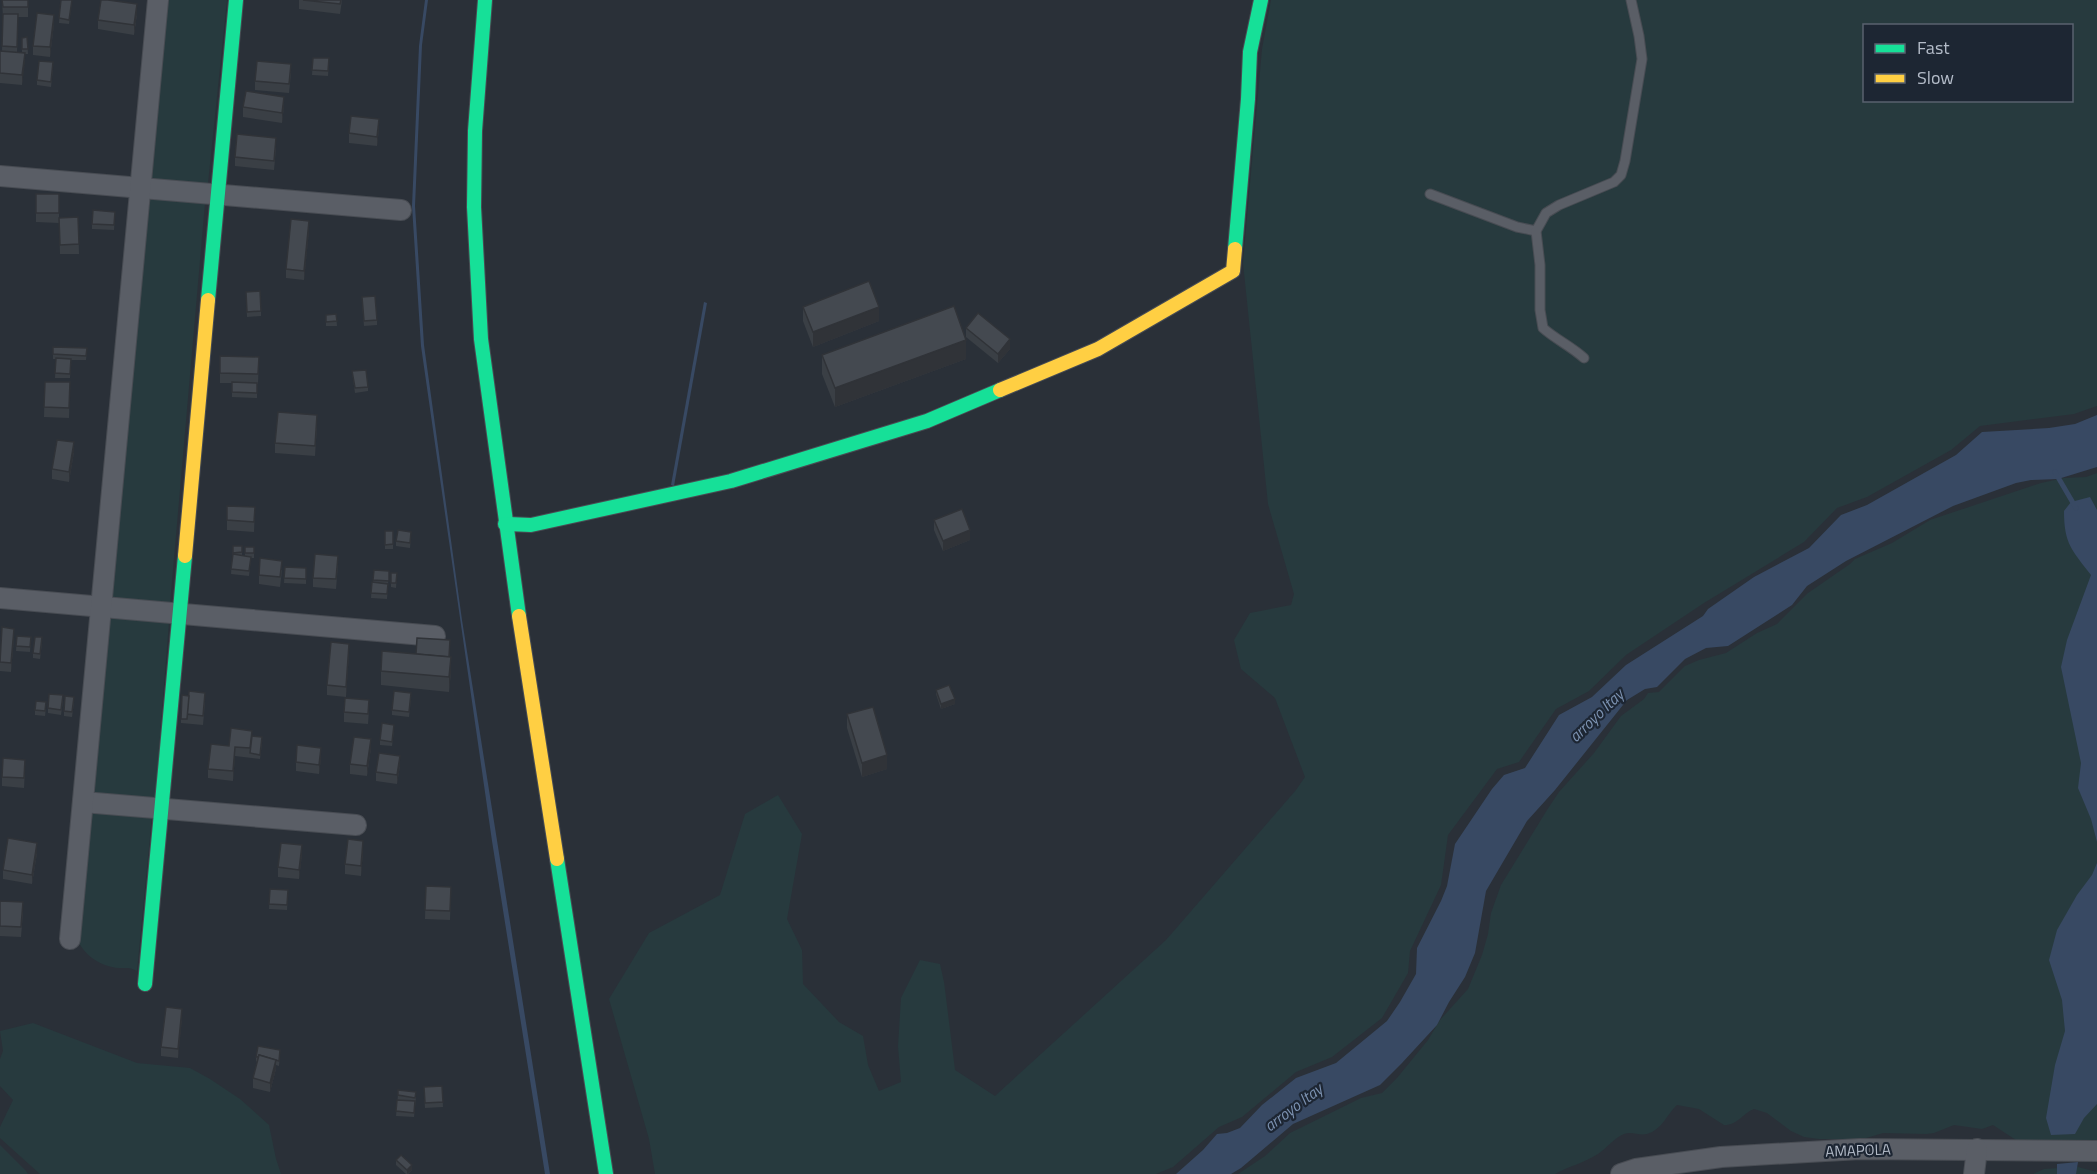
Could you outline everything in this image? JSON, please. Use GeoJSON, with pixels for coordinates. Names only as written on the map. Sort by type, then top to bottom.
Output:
{"type":"FeatureCollection","features":[{"type":"Feature","properties":{"kind":"street"},"geometry":{"type":"LineString","coordinates":[[70,939],[158,0]]}},
{"type":"Feature","properties":{"kind":"street"},"geometry":{"type":"LineString","coordinates":[[145,984],[236,0]]}},
{"type":"Feature","properties":{"kind":"street"},"geometry":{"type":"LineString","coordinates":[[485,0],[475,131],[474,207],[481,339],[505,524],[606,1174]]}},
{"type":"Feature","properties":{"kind":"street"},"geometry":{"type":"LineString","coordinates":[[505,524],[531,525],[731,481],[927,422],[1098,350],[1233,271],[1250,52],[1261,0]]}},
{"type":"Feature","properties":{"kind":"street"},"geometry":{"type":"LineString","coordinates":[[0,176],[401,210]]}},
{"type":"Feature","properties":{"kind":"street"},"geometry":{"type":"LineString","coordinates":[[0,598],[435,636]]}},
{"type":"Feature","properties":{"kind":"street"},"geometry":{"type":"LineString","coordinates":[[83,802],[356,825]]}},
{"type":"Feature","properties":{"kind":"street","name":"AMAPOLA"},"geometry":{"type":"LineString","coordinates":[[1621,1174],[1636,1168],[1721,1157],[1860,1149],[2097,1151]]}},
{"type":"Feature","properties":{"kind":"street"},"geometry":{"type":"LineString","coordinates":[[1974,1174],[1977,1149]]}},
{"type":"Feature","properties":{"kind":"lane"},"geometry":{"type":"LineString","coordinates":[[1584,358],[1543,328],[1536,231],[1546,213],[1558,205],[1596,191],[1614,182],[1621,175],[1642,59],[1631,0]]}},
{"type":"Feature","properties":{"kind":"lane"},"geometry":{"type":"LineString","coordinates":[[1430,194],[1517,227],[1536,231]]}},
{"type":"Feature","properties":{"kind":"green space"},"geometry":{"type":"Polygon","coordinates":[[[166,0],[227,0],[208,183],[155,180],[150,176],[166,0]]]}},
{"type":"Feature","properties":{"kind":"green space"},"geometry":{"type":"Polygon","coordinates":[[[1271,0],[2097,0],[2097,406],[2074,414],[1980,426],[1951,450],[1867,497],[1837,508],[1804,542],[1704,603],[1626,655],[1589,691],[1556,709],[1519,762],[1497,769],[1448,835],[1441,885],[1410,951],[1408,973],[1382,1018],[1332,1057],[1296,1072],[1242,1117],[1219,1127],[1173,1167],[1156,1174],[655,1174],[649,1139],[609,999],[649,933],[720,895],[745,814],[778,795],[802,834],[787,919],[802,950],[803,984],[839,1022],[863,1036],[868,1065],[879,1091],[901,1082],[898,1046],[901,998],[920,960],[940,964],[955,1070],[995,1096],[1166,940],[1305,777],[1275,698],[1241,669],[1234,640],[1250,613],[1291,605],[1294,594],[1268,504],[1243,263],[1262,49],[1271,0]]]}},
{"type":"Feature","properties":{"kind":"green space"},"geometry":{"type":"Polygon","coordinates":[[[149,197],[205,203],[170,604],[111,598],[149,197]]]}},
{"type":"Feature","properties":{"kind":"green space"},"geometry":{"type":"Polygon","coordinates":[[[2097,473],[2097,1142],[2019,1142],[1993,1125],[1982,1129],[1954,1125],[1926,1134],[1883,1133],[1863,1139],[1819,1139],[1804,1137],[1791,1131],[1767,1113],[1754,1109],[1733,1123],[1724,1125],[1699,1109],[1677,1105],[1652,1132],[1624,1134],[1593,1157],[1555,1174],[1238,1174],[1265,1156],[1290,1133],[1361,1098],[1382,1093],[1397,1078],[1428,1040],[1440,1020],[1468,989],[1482,955],[1491,913],[1501,885],[1547,810],[1621,716],[1644,699],[1648,693],[1659,692],[1685,666],[1726,653],[1757,633],[1777,624],[1808,593],[1855,559],[1892,543],[1930,520],[2041,483],[2064,478],[2086,477],[2097,473]]]}},
{"type":"Feature","properties":{"kind":"green space"},"geometry":{"type":"Polygon","coordinates":[[[110,616],[169,622],[155,799],[93,796],[110,616]]]}},
{"type":"Feature","properties":{"kind":"green space"},"geometry":{"type":"Polygon","coordinates":[[[90,812],[152,816],[137,971],[99,963],[88,955],[77,938],[90,812]]]}},
{"type":"Feature","properties":{"kind":"green space"},"geometry":{"type":"Polygon","coordinates":[[[33,1023],[137,1063],[190,1068],[210,1079],[240,1099],[269,1125],[281,1174],[40,1174],[0,1138],[0,1127],[13,1100],[0,1086],[0,1059],[3,1051],[0,1031],[33,1023]]]}},
{"type":"Feature","properties":{"kind":"green space"},"geometry":{"type":"Polygon","coordinates":[[[0,1145],[26,1171],[28,1174],[0,1174],[0,1145]]]}},
{"type":"Feature","properties":{"kind":"green space"},"geometry":{"type":"Polygon","coordinates":[[[2078,1167],[2097,1172],[2097,1174],[2033,1174],[2044,1169],[2078,1167]]]}},
{"type":"Feature","properties":{"kind":"water"},"geometry":{"type":"Polygon","coordinates":[[[425,0],[428,0],[422,45],[415,206],[424,345],[462,620],[550,1174],[545,1174],[492,841],[421,346],[412,206],[419,46],[425,0]]]}},
{"type":"Feature","properties":{"kind":"water"},"geometry":{"type":"Polygon","coordinates":[[[704,302],[707,303],[674,486],[671,485],[704,302]]]}},
{"type":"Feature","properties":{"kind":"water","name":"arroyo Itay"},"geometry":{"type":"Polygon","coordinates":[[[2097,415],[2097,467],[2058,479],[2016,483],[1953,506],[1846,561],[1807,586],[1792,605],[1728,646],[1706,648],[1685,659],[1657,687],[1645,689],[1627,700],[1555,790],[1527,821],[1486,891],[1475,953],[1465,977],[1437,1025],[1402,1063],[1380,1085],[1293,1124],[1231,1174],[1176,1174],[1217,1134],[1240,1128],[1262,1105],[1296,1078],[1336,1063],[1387,1021],[1416,974],[1417,948],[1447,886],[1455,844],[1504,775],[1525,768],[1559,715],[1592,697],[1626,665],[1703,616],[1708,609],[1754,577],[1809,548],[1841,515],[1867,505],[1956,455],[1982,432],[2049,428],[2075,424],[2097,415]]]}},
{"type":"Feature","properties":{"kind":"water"},"geometry":{"type":"Polygon","coordinates":[[[2090,497],[2097,510],[2097,842],[2091,819],[2078,788],[2081,763],[2061,667],[2067,640],[2091,575],[2070,546],[2064,522],[2064,511],[2071,502],[2090,497]]]}},
{"type":"Feature","properties":{"kind":"water"},"geometry":{"type":"Polygon","coordinates":[[[2097,863],[2097,1104],[2084,1118],[2075,1134],[2051,1135],[2046,1118],[2055,1065],[2065,1031],[2062,1000],[2049,960],[2057,930],[2077,895],[2092,875],[2097,863]]]}},
{"type":"Feature","properties":{"kind":"water"},"geometry":{"type":"Polygon","coordinates":[[[2078,1162],[2076,1174],[2057,1174],[2057,1164],[2078,1162]]]}},
{"type":"Feature","properties":{"kind":"building"},"geometry":{"type":"Polygon","coordinates":[[[2,0],[28,0],[28,7],[3,7],[2,0]]]}},
{"type":"Feature","properties":{"kind":"building"},"geometry":{"type":"Polygon","coordinates":[[[61,0],[72,0],[69,20],[59,18],[61,0]]]}},
{"type":"Feature","properties":{"kind":"building"},"geometry":{"type":"Polygon","coordinates":[[[101,0],[137,4],[134,25],[98,20],[101,0]]]}},
{"type":"Feature","properties":{"kind":"building"},"geometry":{"type":"Polygon","coordinates":[[[303,0],[341,0],[340,4],[303,0]]]}},
{"type":"Feature","properties":{"kind":"building"},"geometry":{"type":"Polygon","coordinates":[[[37,13],[54,15],[50,47],[33,46],[37,13]]]}},
{"type":"Feature","properties":{"kind":"building"},"geometry":{"type":"Polygon","coordinates":[[[3,14],[18,14],[17,47],[2,46],[3,14]]]}},
{"type":"Feature","properties":{"kind":"building"},"geometry":{"type":"Polygon","coordinates":[[[27,37],[28,49],[22,49],[22,38],[27,37]]]}},
{"type":"Feature","properties":{"kind":"building"},"geometry":{"type":"Polygon","coordinates":[[[0,51],[25,53],[22,75],[0,73],[0,51]]]}},
{"type":"Feature","properties":{"kind":"building"},"geometry":{"type":"Polygon","coordinates":[[[313,58],[329,58],[328,71],[312,70],[313,58]]]}},
{"type":"Feature","properties":{"kind":"building"},"geometry":{"type":"Polygon","coordinates":[[[39,61],[53,62],[51,82],[37,80],[39,61]]]}},
{"type":"Feature","properties":{"kind":"building"},"geometry":{"type":"Polygon","coordinates":[[[257,61],[291,64],[289,84],[255,81],[257,61]]]}},
{"type":"Feature","properties":{"kind":"building"},"geometry":{"type":"Polygon","coordinates":[[[246,91],[284,97],[282,113],[243,107],[246,91]]]}},
{"type":"Feature","properties":{"kind":"building"},"geometry":{"type":"Polygon","coordinates":[[[351,116],[379,119],[377,137],[349,133],[351,116]]]}},
{"type":"Feature","properties":{"kind":"building"},"geometry":{"type":"Polygon","coordinates":[[[237,134],[276,138],[274,161],[235,157],[237,134]]]}},
{"type":"Feature","properties":{"kind":"building"},"geometry":{"type":"Polygon","coordinates":[[[36,194],[59,194],[59,213],[36,213],[36,194]]]}},
{"type":"Feature","properties":{"kind":"building"},"geometry":{"type":"Polygon","coordinates":[[[93,210],[115,212],[114,225],[92,224],[93,210]]]}},
{"type":"Feature","properties":{"kind":"building"},"geometry":{"type":"Polygon","coordinates":[[[78,217],[79,244],[60,245],[59,218],[78,217]]]}},
{"type":"Feature","properties":{"kind":"building"},"geometry":{"type":"Polygon","coordinates":[[[291,219],[309,221],[304,271],[286,269],[291,219]]]}},
{"type":"Feature","properties":{"kind":"building"},"geometry":{"type":"Polygon","coordinates":[[[869,281],[879,307],[813,332],[803,307],[869,281]]]}},
{"type":"Feature","properties":{"kind":"building"},"geometry":{"type":"Polygon","coordinates":[[[260,291],[261,311],[247,312],[246,292],[260,291]]]}},
{"type":"Feature","properties":{"kind":"building"},"geometry":{"type":"Polygon","coordinates":[[[375,296],[377,320],[364,321],[362,297],[375,296]]]}},
{"type":"Feature","properties":{"kind":"building"},"geometry":{"type":"Polygon","coordinates":[[[954,306],[966,340],[835,388],[822,355],[954,306]]]}},
{"type":"Feature","properties":{"kind":"building"},"geometry":{"type":"Polygon","coordinates":[[[978,313],[1010,339],[998,354],[966,328],[978,313]]]}},
{"type":"Feature","properties":{"kind":"building"},"geometry":{"type":"Polygon","coordinates":[[[336,314],[337,321],[326,322],[326,315],[336,314]]]}},
{"type":"Feature","properties":{"kind":"building"},"geometry":{"type":"Polygon","coordinates":[[[53,347],[87,348],[86,356],[53,354],[53,347]]]}},
{"type":"Feature","properties":{"kind":"building"},"geometry":{"type":"Polygon","coordinates":[[[220,356],[259,357],[258,374],[220,373],[220,356]]]}},
{"type":"Feature","properties":{"kind":"building"},"geometry":{"type":"Polygon","coordinates":[[[56,358],[71,359],[70,374],[55,373],[56,358]]]}},
{"type":"Feature","properties":{"kind":"building"},"geometry":{"type":"Polygon","coordinates":[[[366,370],[368,387],[355,388],[352,371],[366,370]]]}},
{"type":"Feature","properties":{"kind":"building"},"geometry":{"type":"Polygon","coordinates":[[[45,382],[70,382],[69,408],[44,407],[45,382]]]}},
{"type":"Feature","properties":{"kind":"building"},"geometry":{"type":"Polygon","coordinates":[[[232,382],[257,383],[257,393],[232,392],[232,382]]]}},
{"type":"Feature","properties":{"kind":"building"},"geometry":{"type":"Polygon","coordinates":[[[278,412],[317,415],[315,446],[275,443],[278,412]]]}},
{"type":"Feature","properties":{"kind":"building"},"geometry":{"type":"Polygon","coordinates":[[[57,440],[74,442],[69,472],[52,469],[57,440]]]}},
{"type":"Feature","properties":{"kind":"building"},"geometry":{"type":"Polygon","coordinates":[[[227,506],[255,507],[254,522],[227,520],[227,506]]]}},
{"type":"Feature","properties":{"kind":"building"},"geometry":{"type":"Polygon","coordinates":[[[962,509],[970,530],[943,541],[934,520],[962,509]]]}},
{"type":"Feature","properties":{"kind":"building"},"geometry":{"type":"Polygon","coordinates":[[[398,530],[411,532],[410,543],[396,541],[398,530]]]}},
{"type":"Feature","properties":{"kind":"building"},"geometry":{"type":"Polygon","coordinates":[[[385,531],[393,531],[393,544],[385,545],[385,531]]]}},
{"type":"Feature","properties":{"kind":"building"},"geometry":{"type":"Polygon","coordinates":[[[233,546],[242,546],[242,552],[233,553],[233,546]]]}},
{"type":"Feature","properties":{"kind":"building"},"geometry":{"type":"Polygon","coordinates":[[[245,547],[254,547],[254,553],[245,553],[245,547]]]}},
{"type":"Feature","properties":{"kind":"building"},"geometry":{"type":"Polygon","coordinates":[[[233,554],[251,557],[249,571],[231,569],[233,554]]]}},
{"type":"Feature","properties":{"kind":"building"},"geometry":{"type":"Polygon","coordinates":[[[315,554],[338,556],[336,579],[313,578],[315,554]]]}},
{"type":"Feature","properties":{"kind":"building"},"geometry":{"type":"Polygon","coordinates":[[[260,558],[282,561],[280,577],[259,575],[260,558]]]}},
{"type":"Feature","properties":{"kind":"building"},"geometry":{"type":"Polygon","coordinates":[[[285,567],[306,568],[306,579],[284,578],[285,567]]]}},
{"type":"Feature","properties":{"kind":"building"},"geometry":{"type":"Polygon","coordinates":[[[374,570],[389,571],[389,581],[373,580],[374,570]]]}},
{"type":"Feature","properties":{"kind":"building"},"geometry":{"type":"Polygon","coordinates":[[[391,573],[397,573],[396,583],[391,583],[391,573]]]}},
{"type":"Feature","properties":{"kind":"building"},"geometry":{"type":"Polygon","coordinates":[[[372,582],[388,584],[387,594],[371,593],[372,582]]]}},
{"type":"Feature","properties":{"kind":"building"},"geometry":{"type":"Polygon","coordinates":[[[2,627],[14,629],[11,663],[0,662],[2,627]]]}},
{"type":"Feature","properties":{"kind":"building"},"geometry":{"type":"Polygon","coordinates":[[[17,636],[31,637],[30,647],[16,646],[17,636]]]}},
{"type":"Feature","properties":{"kind":"building"},"geometry":{"type":"Polygon","coordinates":[[[35,637],[42,637],[40,654],[33,653],[35,637]]]}},
{"type":"Feature","properties":{"kind":"building"},"geometry":{"type":"Polygon","coordinates":[[[417,638],[450,640],[449,657],[416,654],[417,638]]]}},
{"type":"Feature","properties":{"kind":"building"},"geometry":{"type":"Polygon","coordinates":[[[331,642],[349,644],[346,687],[327,685],[331,642]]]}},
{"type":"Feature","properties":{"kind":"building"},"geometry":{"type":"Polygon","coordinates":[[[382,651],[451,657],[449,677],[381,671],[382,651]]]}},
{"type":"Feature","properties":{"kind":"building"},"geometry":{"type":"Polygon","coordinates":[[[949,685],[955,699],[941,704],[936,690],[949,685]]]}},
{"type":"Feature","properties":{"kind":"building"},"geometry":{"type":"Polygon","coordinates":[[[189,691],[205,693],[203,716],[187,714],[189,691]]]}},
{"type":"Feature","properties":{"kind":"building"},"geometry":{"type":"Polygon","coordinates":[[[394,691],[411,693],[409,712],[392,710],[394,691]]]}},
{"type":"Feature","properties":{"kind":"building"},"geometry":{"type":"Polygon","coordinates":[[[49,694],[63,695],[61,710],[48,708],[49,694]]]}},
{"type":"Feature","properties":{"kind":"building"},"geometry":{"type":"Polygon","coordinates":[[[182,695],[189,696],[187,719],[181,719],[182,695]]]}},
{"type":"Feature","properties":{"kind":"building"},"geometry":{"type":"Polygon","coordinates":[[[65,696],[74,697],[72,712],[64,711],[65,696]]]}},
{"type":"Feature","properties":{"kind":"building"},"geometry":{"type":"Polygon","coordinates":[[[345,698],[369,700],[368,714],[344,712],[345,698]]]}},
{"type":"Feature","properties":{"kind":"building"},"geometry":{"type":"Polygon","coordinates":[[[36,701],[46,702],[45,711],[35,710],[36,701]]]}},
{"type":"Feature","properties":{"kind":"building"},"geometry":{"type":"Polygon","coordinates":[[[873,707],[887,755],[862,763],[847,714],[873,707]]]}},
{"type":"Feature","properties":{"kind":"building"},"geometry":{"type":"Polygon","coordinates":[[[382,723],[394,725],[392,742],[380,740],[382,723]]]}},
{"type":"Feature","properties":{"kind":"building"},"geometry":{"type":"Polygon","coordinates":[[[231,728],[252,731],[250,748],[235,747],[233,771],[208,769],[211,744],[229,746],[231,728]]]}},
{"type":"Feature","properties":{"kind":"building"},"geometry":{"type":"Polygon","coordinates":[[[252,736],[262,737],[260,755],[250,753],[252,736]]]}},
{"type":"Feature","properties":{"kind":"building"},"geometry":{"type":"Polygon","coordinates":[[[354,737],[371,739],[367,766],[350,764],[354,737]]]}},
{"type":"Feature","properties":{"kind":"building"},"geometry":{"type":"Polygon","coordinates":[[[297,745],[321,748],[319,765],[296,762],[297,745]]]}},
{"type":"Feature","properties":{"kind":"building"},"geometry":{"type":"Polygon","coordinates":[[[379,753],[400,756],[397,775],[376,772],[379,753]]]}},
{"type":"Feature","properties":{"kind":"building"},"geometry":{"type":"Polygon","coordinates":[[[3,758],[25,760],[24,778],[2,777],[3,758]]]}},
{"type":"Feature","properties":{"kind":"building"},"geometry":{"type":"Polygon","coordinates":[[[8,838],[37,843],[32,875],[3,870],[8,838]]]}},
{"type":"Feature","properties":{"kind":"building"},"geometry":{"type":"Polygon","coordinates":[[[348,839],[363,841],[361,866],[345,864],[348,839]]]}},
{"type":"Feature","properties":{"kind":"building"},"geometry":{"type":"Polygon","coordinates":[[[281,843],[302,845],[299,870],[278,867],[281,843]]]}},
{"type":"Feature","properties":{"kind":"building"},"geometry":{"type":"Polygon","coordinates":[[[426,886],[451,887],[450,911],[425,910],[426,886]]]}},
{"type":"Feature","properties":{"kind":"building"},"geometry":{"type":"Polygon","coordinates":[[[270,889],[288,890],[287,905],[269,904],[270,889]]]}},
{"type":"Feature","properties":{"kind":"building"},"geometry":{"type":"Polygon","coordinates":[[[0,901],[23,902],[21,927],[0,926],[0,901]]]}},
{"type":"Feature","properties":{"kind":"building"},"geometry":{"type":"Polygon","coordinates":[[[166,1007],[182,1009],[178,1049],[161,1047],[166,1007]]]}},
{"type":"Feature","properties":{"kind":"building"},"geometry":{"type":"Polygon","coordinates":[[[258,1046],[280,1050],[279,1061],[259,1055],[256,1057],[258,1046]]]}},
{"type":"Feature","properties":{"kind":"building"},"geometry":{"type":"Polygon","coordinates":[[[259,1055],[276,1060],[270,1083],[253,1078],[259,1055]]]}},
{"type":"Feature","properties":{"kind":"building"},"geometry":{"type":"Polygon","coordinates":[[[442,1086],[443,1102],[425,1103],[424,1087],[442,1086]]]}},
{"type":"Feature","properties":{"kind":"building"},"geometry":{"type":"Polygon","coordinates":[[[398,1090],[416,1092],[415,1098],[398,1095],[398,1090]]]}},
{"type":"Feature","properties":{"kind":"building"},"geometry":{"type":"Polygon","coordinates":[[[397,1100],[415,1101],[414,1113],[396,1111],[397,1100]]]}},
{"type":"Feature","properties":{"kind":"building"},"geometry":{"type":"Polygon","coordinates":[[[401,1155],[412,1165],[407,1170],[396,1160],[401,1155]]]}},
{"type":"Feature","properties":{"kind":"waterway"},"geometry":{"type":"LineString","coordinates":[[2055,472],[2076,508]]}},
{"type":"Feature","properties":{"kind":"traffic: fast"},"geometry":{"type":"LineString","coordinates":[[208,300],[236,0]]}},
{"type":"Feature","properties":{"kind":"traffic: fast"},"geometry":{"type":"LineString","coordinates":[[485,0],[475,131],[474,207],[481,339],[519,616]]}},
{"type":"Feature","properties":{"kind":"traffic: fast"},"geometry":{"type":"LineString","coordinates":[[1235,249],[1250,52],[1261,0]]}},
{"type":"Feature","properties":{"kind":"traffic: fast"},"geometry":{"type":"LineString","coordinates":[[505,524],[531,525],[731,481],[927,421],[1000,390]]}},
{"type":"Feature","properties":{"kind":"traffic: fast"},"geometry":{"type":"LineString","coordinates":[[145,984],[185,556]]}},
{"type":"Feature","properties":{"kind":"traffic: fast"},"geometry":{"type":"LineString","coordinates":[[557,859],[606,1174]]}},
{"type":"Feature","properties":{"kind":"traffic: slow"},"geometry":{"type":"LineString","coordinates":[[1000,390],[1098,349],[1233,271],[1235,249]]}},
{"type":"Feature","properties":{"kind":"traffic: slow"},"geometry":{"type":"LineString","coordinates":[[185,556],[208,300]]}},
{"type":"Feature","properties":{"kind":"traffic: slow"},"geometry":{"type":"LineString","coordinates":[[519,616],[557,859]]}}]}
